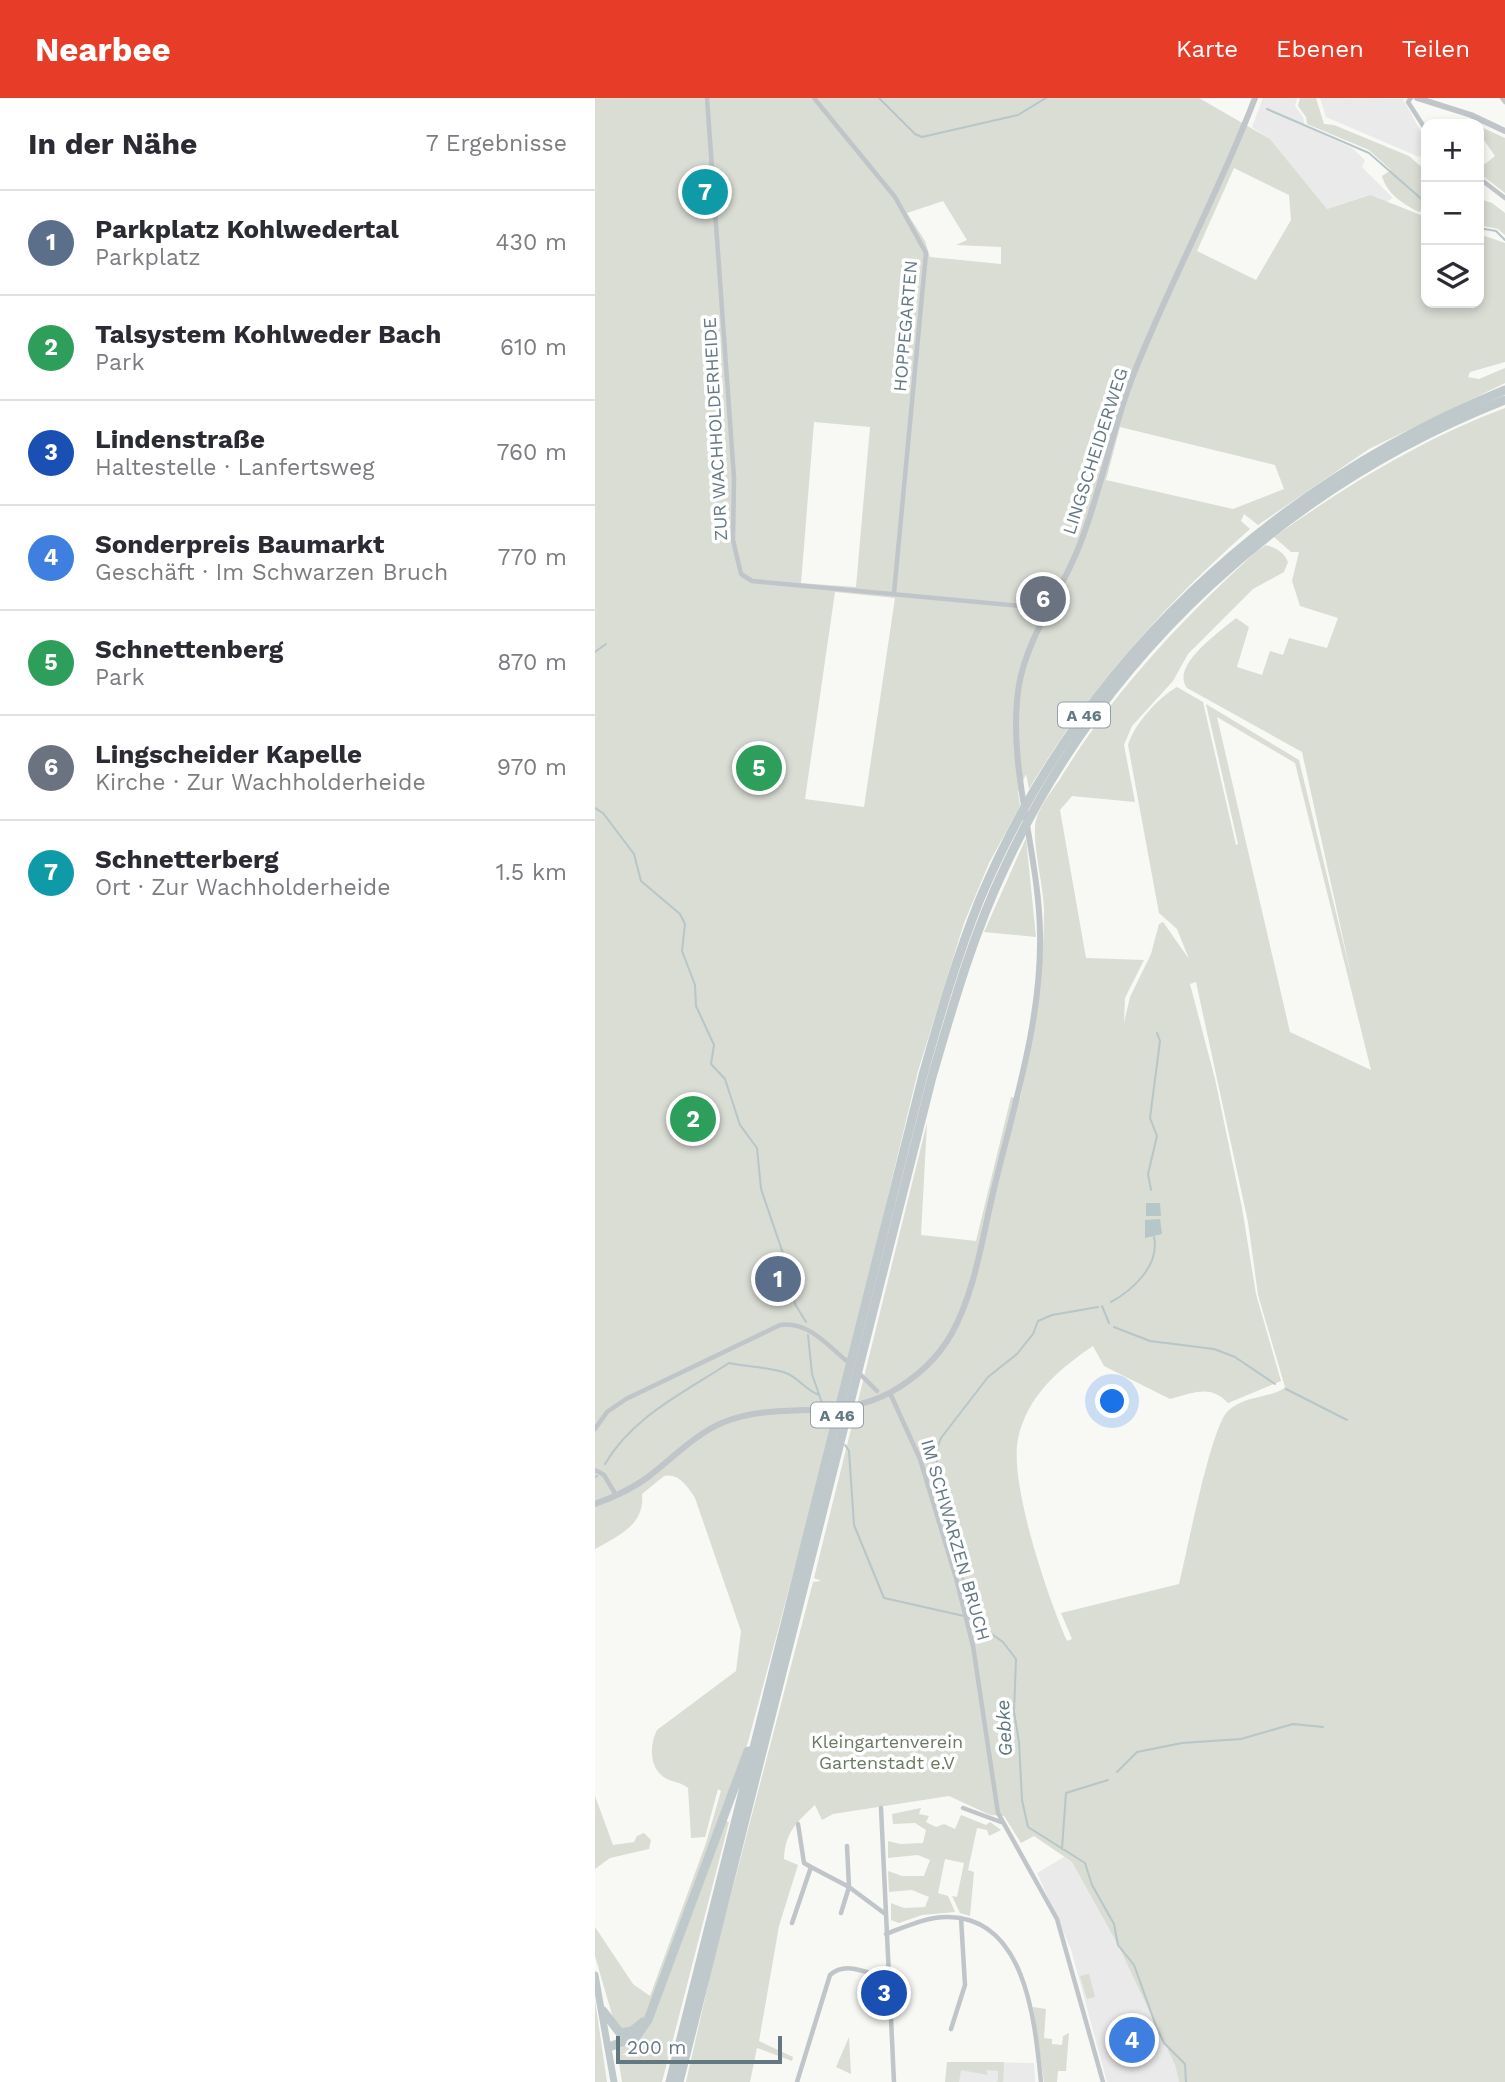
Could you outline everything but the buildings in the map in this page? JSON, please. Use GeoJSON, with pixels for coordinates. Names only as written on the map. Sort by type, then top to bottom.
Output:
{"type":"FeatureCollection","features":[{"type":"Feature","properties":{"kind":"highway","name":"A 46"},"geometry":{"type":"LineString","coordinates":[[680,2082],[934,1038],[981,899],[1035,790],[1103,689],[1184,598],[1275,518],[1377,451],[1505,390]]}},
{"type":"Feature","properties":{"kind":"highway","name":"A 46"},"geometry":{"type":"LineString","coordinates":[[893,1214],[943,1040],[989,902],[1043,794],[1103,705],[1136,663],[1190,604],[1282,525],[1382,458],[1505,400]]}},
{"type":"Feature","properties":{"kind":"highway","name":"A 46"},"geometry":{"type":"LineString","coordinates":[[670,2082],[758,1731],[791,1618]]}},
{"type":"Feature","properties":{"kind":"highway"},"geometry":{"type":"LineString","coordinates":[[610,2047],[636,2036],[655,2003],[749,1747],[758,1731]]}},
{"type":"Feature","properties":{"kind":"highway"},"geometry":{"type":"LineString","coordinates":[[604,2011],[614,2028],[625,2033],[641,2024],[655,2003]]}},
{"type":"Feature","properties":{"kind":"main road"},"geometry":{"type":"LineString","coordinates":[[595,1975],[604,2011],[614,2082]]}},
{"type":"Feature","properties":{"kind":"street","name":"ZUR WACHHOLDERHEIDE"},"geometry":{"type":"LineString","coordinates":[[707,98],[733,478],[733,540],[741,575],[752,581],[1033,607],[1047,612]]}},
{"type":"Feature","properties":{"kind":"street","name":"HOPPEGARTEN"},"geometry":{"type":"LineString","coordinates":[[814,98],[889,189],[926,253],[894,593]]}},
{"type":"Feature","properties":{"kind":"street","name":"LINGSCHEIDERWEG"},"geometry":{"type":"LineString","coordinates":[[595,1504],[642,1481],[704,1432],[724,1422],[764,1413],[839,1410],[890,1393],[923,1369],[942,1348],[960,1315],[976,1261],[1031,1035],[1038,989],[1040,926],[1016,719],[1020,681],[1030,648],[1065,579],[1088,525],[1116,423],[1137,366],[1222,181],[1255,98]]}},
{"type":"Feature","properties":{"kind":"street"},"geometry":{"type":"LineString","coordinates":[[1411,98],[1408,102],[1410,107],[1421,123]]}},
{"type":"Feature","properties":{"kind":"street"},"geometry":{"type":"LineString","coordinates":[[1419,98],[1471,115],[1505,131]]}},
{"type":"Feature","properties":{"kind":"street"},"geometry":{"type":"LineString","coordinates":[[1484,182],[1505,198]]}},
{"type":"Feature","properties":{"kind":"street"},"geometry":{"type":"LineString","coordinates":[[595,1429],[607,1412],[633,1395],[757,1334],[790,1324],[814,1334],[877,1391]]}},
{"type":"Feature","properties":{"kind":"street","name":"IM SCHWARZEN BRUCH"},"geometry":{"type":"LineString","coordinates":[[890,1393],[920,1459],[964,1608],[993,1789],[1002,1822],[1057,1919],[1103,2082]]}},
{"type":"Feature","properties":{"kind":"street"},"geometry":{"type":"LineString","coordinates":[[595,1470],[604,1475],[616,1496]]}},
{"type":"Feature","properties":{"kind":"street"},"geometry":{"type":"LineString","coordinates":[[881,1808],[894,2082]]}},
{"type":"Feature","properties":{"kind":"street"},"geometry":{"type":"LineString","coordinates":[[963,1808],[1002,1822]]}},
{"type":"Feature","properties":{"kind":"street"},"geometry":{"type":"LineString","coordinates":[[798,1824],[804,1860],[885,1913]]}},
{"type":"Feature","properties":{"kind":"street"},"geometry":{"type":"LineString","coordinates":[[841,1913],[849,1887],[847,1846]]}},
{"type":"Feature","properties":{"kind":"street"},"geometry":{"type":"LineString","coordinates":[[792,1923],[811,1867]]}},
{"type":"Feature","properties":{"kind":"street"},"geometry":{"type":"LineString","coordinates":[[885,1934],[933,1918],[961,1918],[996,1935],[1015,1961],[1027,1997],[1041,2082]]}},
{"type":"Feature","properties":{"kind":"street"},"geometry":{"type":"LineString","coordinates":[[951,2029],[966,1975],[961,1918]]}},
{"type":"Feature","properties":{"kind":"street"},"geometry":{"type":"LineString","coordinates":[[797,2082],[830,1975],[836,1970],[847,1968],[889,1980]]}},
{"type":"Feature","properties":{"kind":"shaded area"},"geometry":{"type":"Polygon","coordinates":[[[1263,98],[1297,98],[1295,106],[1303,117],[1305,126],[1352,148],[1365,160],[1362,167],[1393,198],[1384,203],[1369,195],[1327,209],[1270,139],[1252,127],[1263,98]]]}},
{"type":"Feature","properties":{"kind":"shaded area"},"geometry":{"type":"Polygon","coordinates":[[[1320,98],[1403,99],[1421,132],[1421,156],[1419,157],[1326,117],[1320,98]]]}},
{"type":"Feature","properties":{"kind":"shaded area"},"geometry":{"type":"Polygon","coordinates":[[[1146,1203],[1160,1203],[1161,1216],[1146,1216],[1146,1203]]]}},
{"type":"Feature","properties":{"kind":"shaded area"},"geometry":{"type":"Polygon","coordinates":[[[1160,1219],[1162,1234],[1145,1238],[1145,1220],[1160,1219]]]}},
{"type":"Feature","properties":{"kind":"shaded area"},"geometry":{"type":"Polygon","coordinates":[[[1064,1857],[1072,1862],[1118,1945],[1175,2065],[1179,2082],[1107,2082],[1071,1949],[1037,1873],[1064,1857]]]}},
{"type":"Feature","properties":{"kind":"shaded area"},"geometry":{"type":"Polygon","coordinates":[[[955,2062],[1034,2063],[1035,2082],[954,2082],[955,2062]]]}},
{"type":"Feature","properties":{"kind":"green space"},"geometry":{"type":"Polygon","coordinates":[[[595,98],[1199,98],[1270,139],[1327,209],[1370,195],[1421,215],[1421,308],[1484,308],[1484,236],[1505,243],[1505,362],[1470,372],[1468,377],[1479,379],[1505,368],[1505,383],[1369,449],[1258,525],[1244,514],[1241,521],[1250,529],[1187,588],[1129,650],[1076,717],[1029,789],[1026,774],[1018,792],[1020,806],[989,863],[964,923],[918,1071],[830,1436],[748,1742],[654,1999],[642,2022],[624,2030],[615,2025],[595,1956],[595,1927],[633,1984],[650,1996],[706,1843],[721,1791],[718,1789],[705,1837],[691,1838],[688,1788],[667,1779],[657,1770],[652,1757],[653,1743],[657,1730],[736,1671],[741,1631],[695,1498],[679,1479],[664,1476],[642,1494],[642,1505],[635,1522],[621,1534],[595,1549],[595,98]],[[1234,168],[1197,251],[1256,280],[1291,220],[1289,195],[1234,168]],[[943,201],[907,213],[925,241],[930,257],[1001,264],[1001,247],[956,245],[967,240],[943,201]],[[814,422],[801,583],[856,587],[870,427],[814,422]],[[1120,427],[1106,480],[1233,509],[1284,489],[1275,465],[1120,427]],[[835,592],[805,799],[864,807],[895,598],[835,592]]]}},
{"type":"Feature","properties":{"kind":"green space"},"geometry":{"type":"Polygon","coordinates":[[[1300,98],[1316,98],[1324,124],[1334,125],[1409,156],[1421,167],[1421,211],[1402,202],[1392,193],[1382,176],[1391,170],[1369,150],[1307,124],[1306,117],[1298,106],[1300,98]]]}},
{"type":"Feature","properties":{"kind":"green space"},"geometry":{"type":"Polygon","coordinates":[[[1484,128],[1505,138],[1505,193],[1484,177],[1484,164],[1495,156],[1484,140],[1484,128]]]}},
{"type":"Feature","properties":{"kind":"green space"},"geometry":{"type":"Polygon","coordinates":[[[1484,201],[1505,213],[1505,235],[1498,229],[1484,226],[1484,201]]]}},
{"type":"Feature","properties":{"kind":"green space","name":"Kleingartenverein Gartenstadt e.V"},"geometry":{"type":"Polygon","coordinates":[[[1505,408],[1505,2082],[1179,2082],[1175,2065],[1118,1945],[1072,1862],[1034,1836],[1021,1843],[1004,1816],[990,1815],[949,1796],[833,1814],[822,1820],[815,1805],[803,1817],[793,1828],[785,1850],[784,1859],[798,1865],[779,1926],[759,2041],[793,2057],[792,2061],[757,2048],[750,2082],[686,2082],[713,1963],[813,1582],[821,1581],[814,1578],[927,1123],[921,1235],[976,1241],[1011,1097],[1020,1099],[1034,1028],[1042,958],[1044,910],[1035,828],[1041,808],[1105,713],[1152,656],[1203,602],[1257,551],[1266,545],[1276,549],[1288,562],[1284,572],[1253,589],[1188,654],[1173,681],[1132,726],[1124,745],[1135,802],[1072,796],[1060,810],[1086,958],[1144,960],[1125,998],[1124,1023],[1130,997],[1151,954],[1159,924],[1163,922],[1189,959],[1177,929],[1159,913],[1128,745],[1148,712],[1177,687],[1203,702],[1236,845],[1238,844],[1206,704],[1299,760],[1352,979],[1302,752],[1187,688],[1185,669],[1209,640],[1236,618],[1249,627],[1237,667],[1262,675],[1270,651],[1283,655],[1289,638],[1327,648],[1338,618],[1300,606],[1292,581],[1299,552],[1291,552],[1274,537],[1385,465],[1474,420],[1505,408]],[[1217,717],[1290,1032],[1371,1070],[1295,763],[1217,717]],[[1196,982],[1190,984],[1215,1079],[1242,1208],[1256,1294],[1281,1381],[1228,1403],[1208,1392],[1170,1399],[1104,1366],[1093,1346],[1068,1364],[1046,1385],[1022,1424],[1017,1459],[1019,1484],[1032,1541],[1067,1641],[1072,1639],[1061,1613],[1179,1584],[1206,1466],[1220,1424],[1234,1406],[1285,1387],[1258,1295],[1248,1222],[1196,982]]]}},
{"type":"Feature","properties":{"kind":"green space"},"geometry":{"type":"Polygon","coordinates":[[[1026,838],[1036,937],[984,932],[1026,838]]]}},
{"type":"Feature","properties":{"kind":"green space"},"geometry":{"type":"Polygon","coordinates":[[[595,1796],[613,1845],[634,1842],[637,1836],[644,1833],[651,1840],[649,1849],[610,1858],[595,1869],[595,1796]]]}},
{"type":"Feature","properties":{"kind":"green space"},"geometry":{"type":"Polygon","coordinates":[[[921,1808],[919,1814],[929,1816],[926,1822],[936,1827],[944,1824],[955,1829],[961,1815],[986,1825],[990,1822],[1001,1830],[989,1836],[987,1830],[977,1828],[968,1870],[974,1872],[970,1916],[960,1913],[952,1896],[957,1897],[964,1863],[945,1859],[938,1893],[948,1896],[955,1912],[922,1915],[899,1923],[891,1920],[891,1903],[904,1908],[925,1907],[929,1897],[912,1890],[889,1892],[888,1871],[902,1876],[924,1876],[930,1860],[918,1855],[888,1858],[888,1841],[900,1844],[923,1843],[926,1830],[915,1823],[893,1824],[892,1814],[921,1808]]]}},
{"type":"Feature","properties":{"kind":"green space"},"geometry":{"type":"Polygon","coordinates":[[[725,1821],[729,1822],[662,2082],[622,2082],[617,2050],[636,2040],[725,1821]]]}},
{"type":"Feature","properties":{"kind":"green space"},"geometry":{"type":"Polygon","coordinates":[[[1089,1974],[1095,1997],[1087,1999],[1080,1976],[1089,1974]]]}},
{"type":"Feature","properties":{"kind":"green space"},"geometry":{"type":"Polygon","coordinates":[[[595,2000],[607,2082],[595,2082],[595,2000]]]}},
{"type":"Feature","properties":{"kind":"green space"},"geometry":{"type":"Polygon","coordinates":[[[1033,2007],[1046,2009],[1044,2038],[1052,2039],[1052,2044],[1062,2045],[1063,2036],[1069,2033],[1066,2071],[1058,2071],[1057,2082],[1044,2082],[1033,2007]]]}},
{"type":"Feature","properties":{"kind":"green space"},"geometry":{"type":"Polygon","coordinates":[[[849,2037],[851,2074],[836,2067],[849,2037]]]}},
{"type":"Feature","properties":{"kind":"green space"},"geometry":{"type":"Polygon","coordinates":[[[947,2062],[1004,2062],[1003,2082],[995,2082],[998,2081],[998,2071],[986,2070],[988,2075],[961,2070],[959,2082],[945,2082],[947,2062]]]}},
{"type":"Feature","properties":{"kind":"waterway"},"geometry":{"type":"LineString","coordinates":[[879,98],[915,134],[922,137],[1018,115],[1046,98]]}},
{"type":"Feature","properties":{"kind":"waterway"},"geometry":{"type":"LineString","coordinates":[[1267,109],[1369,153],[1421,199]]}},
{"type":"Feature","properties":{"kind":"waterway"},"geometry":{"type":"LineString","coordinates":[[1484,229],[1496,231],[1505,240]]}},
{"type":"Feature","properties":{"kind":"waterway"},"geometry":{"type":"LineString","coordinates":[[595,652],[606,644]]}},
{"type":"Feature","properties":{"kind":"waterway"},"geometry":{"type":"LineString","coordinates":[[595,808],[603,813],[634,854],[641,881],[680,914],[685,924],[682,951],[695,985],[696,1006],[714,1045],[711,1064],[725,1079],[740,1125],[757,1148],[761,1189],[788,1268],[795,1304],[806,1322]]}},
{"type":"Feature","properties":{"kind":"waterway"},"geometry":{"type":"LineString","coordinates":[[1151,1190],[1148,1174],[1157,1136],[1150,1118],[1160,1041],[1157,1033]]}},
{"type":"Feature","properties":{"kind":"waterway"},"geometry":{"type":"LineString","coordinates":[[1111,1302],[1136,1284],[1149,1267],[1155,1247],[1154,1237]]}},
{"type":"Feature","properties":{"kind":"waterway"},"geometry":{"type":"LineString","coordinates":[[1102,1306],[1109,1323]]}},
{"type":"Feature","properties":{"kind":"waterway"},"geometry":{"type":"LineString","coordinates":[[975,1620],[935,1485],[941,1438],[988,1377],[1017,1354],[1033,1334],[1038,1321],[1052,1315],[1098,1307]]}},
{"type":"Feature","properties":{"kind":"waterway"},"geometry":{"type":"LineString","coordinates":[[1114,1327],[1150,1341],[1214,1349],[1235,1357],[1275,1384]]}},
{"type":"Feature","properties":{"kind":"waterway"},"geometry":{"type":"LineString","coordinates":[[808,1335],[812,1374],[822,1403]]}},
{"type":"Feature","properties":{"kind":"waterway"},"geometry":{"type":"LineString","coordinates":[[605,1464],[630,1432],[645,1419],[729,1363],[786,1373],[819,1395]]}},
{"type":"Feature","properties":{"kind":"waterway"},"geometry":{"type":"LineString","coordinates":[[1286,1389],[1347,1420]]}},
{"type":"Feature","properties":{"kind":"waterway","name":"Gebke"},"geometry":{"type":"LineString","coordinates":[[825,1418],[831,1427]]}},
{"type":"Feature","properties":{"kind":"waterway","name":"Gebke"},"geometry":{"type":"LineString","coordinates":[[845,1445],[849,1451],[854,1525],[884,1598],[964,1616]]}},
{"type":"Feature","properties":{"kind":"waterway","name":"Gebke"},"geometry":{"type":"LineString","coordinates":[[969,1618],[1003,1642],[1016,1659],[1014,1712],[1019,1742],[1022,1800],[1028,1827],[1085,1863],[1092,1885],[1114,1924],[1118,1945],[1134,1965],[1164,2043],[1185,2064],[1186,2082]]}},
{"type":"Feature","properties":{"kind":"waterway"},"geometry":{"type":"LineString","coordinates":[[1117,1772],[1137,1752],[1182,1743],[1241,1739],[1293,1724],[1323,1727]]}},
{"type":"Feature","properties":{"kind":"waterway"},"geometry":{"type":"LineString","coordinates":[[1062,1849],[1066,1793],[1108,1780]]}},
{"type":"Feature","properties":{"kind":"place","name":"Schnetterberg"},"geometry":{"type":"Point","coordinates":[705,192]}},
{"type":"Feature","properties":{"kind":"place","name":"Lingscheider Kapelle"},"geometry":{"type":"Point","coordinates":[1043,599]}},
{"type":"Feature","properties":{"kind":"place","name":"Schnettenberg"},"geometry":{"type":"Point","coordinates":[759,768]}},
{"type":"Feature","properties":{"kind":"place","name":"Talsystem Kohlweder Bach"},"geometry":{"type":"Point","coordinates":[693,1119]}},
{"type":"Feature","properties":{"kind":"place","name":"Parkplatz Kohlwedertal"},"geometry":{"type":"Point","coordinates":[778,1279]}},
{"type":"Feature","properties":{"kind":"place","name":"Lindenstraße"},"geometry":{"type":"Point","coordinates":[884,1993]}},
{"type":"Feature","properties":{"kind":"place","name":"Sonderpreis Baumarkt"},"geometry":{"type":"Point","coordinates":[1132,2040]}}]}
